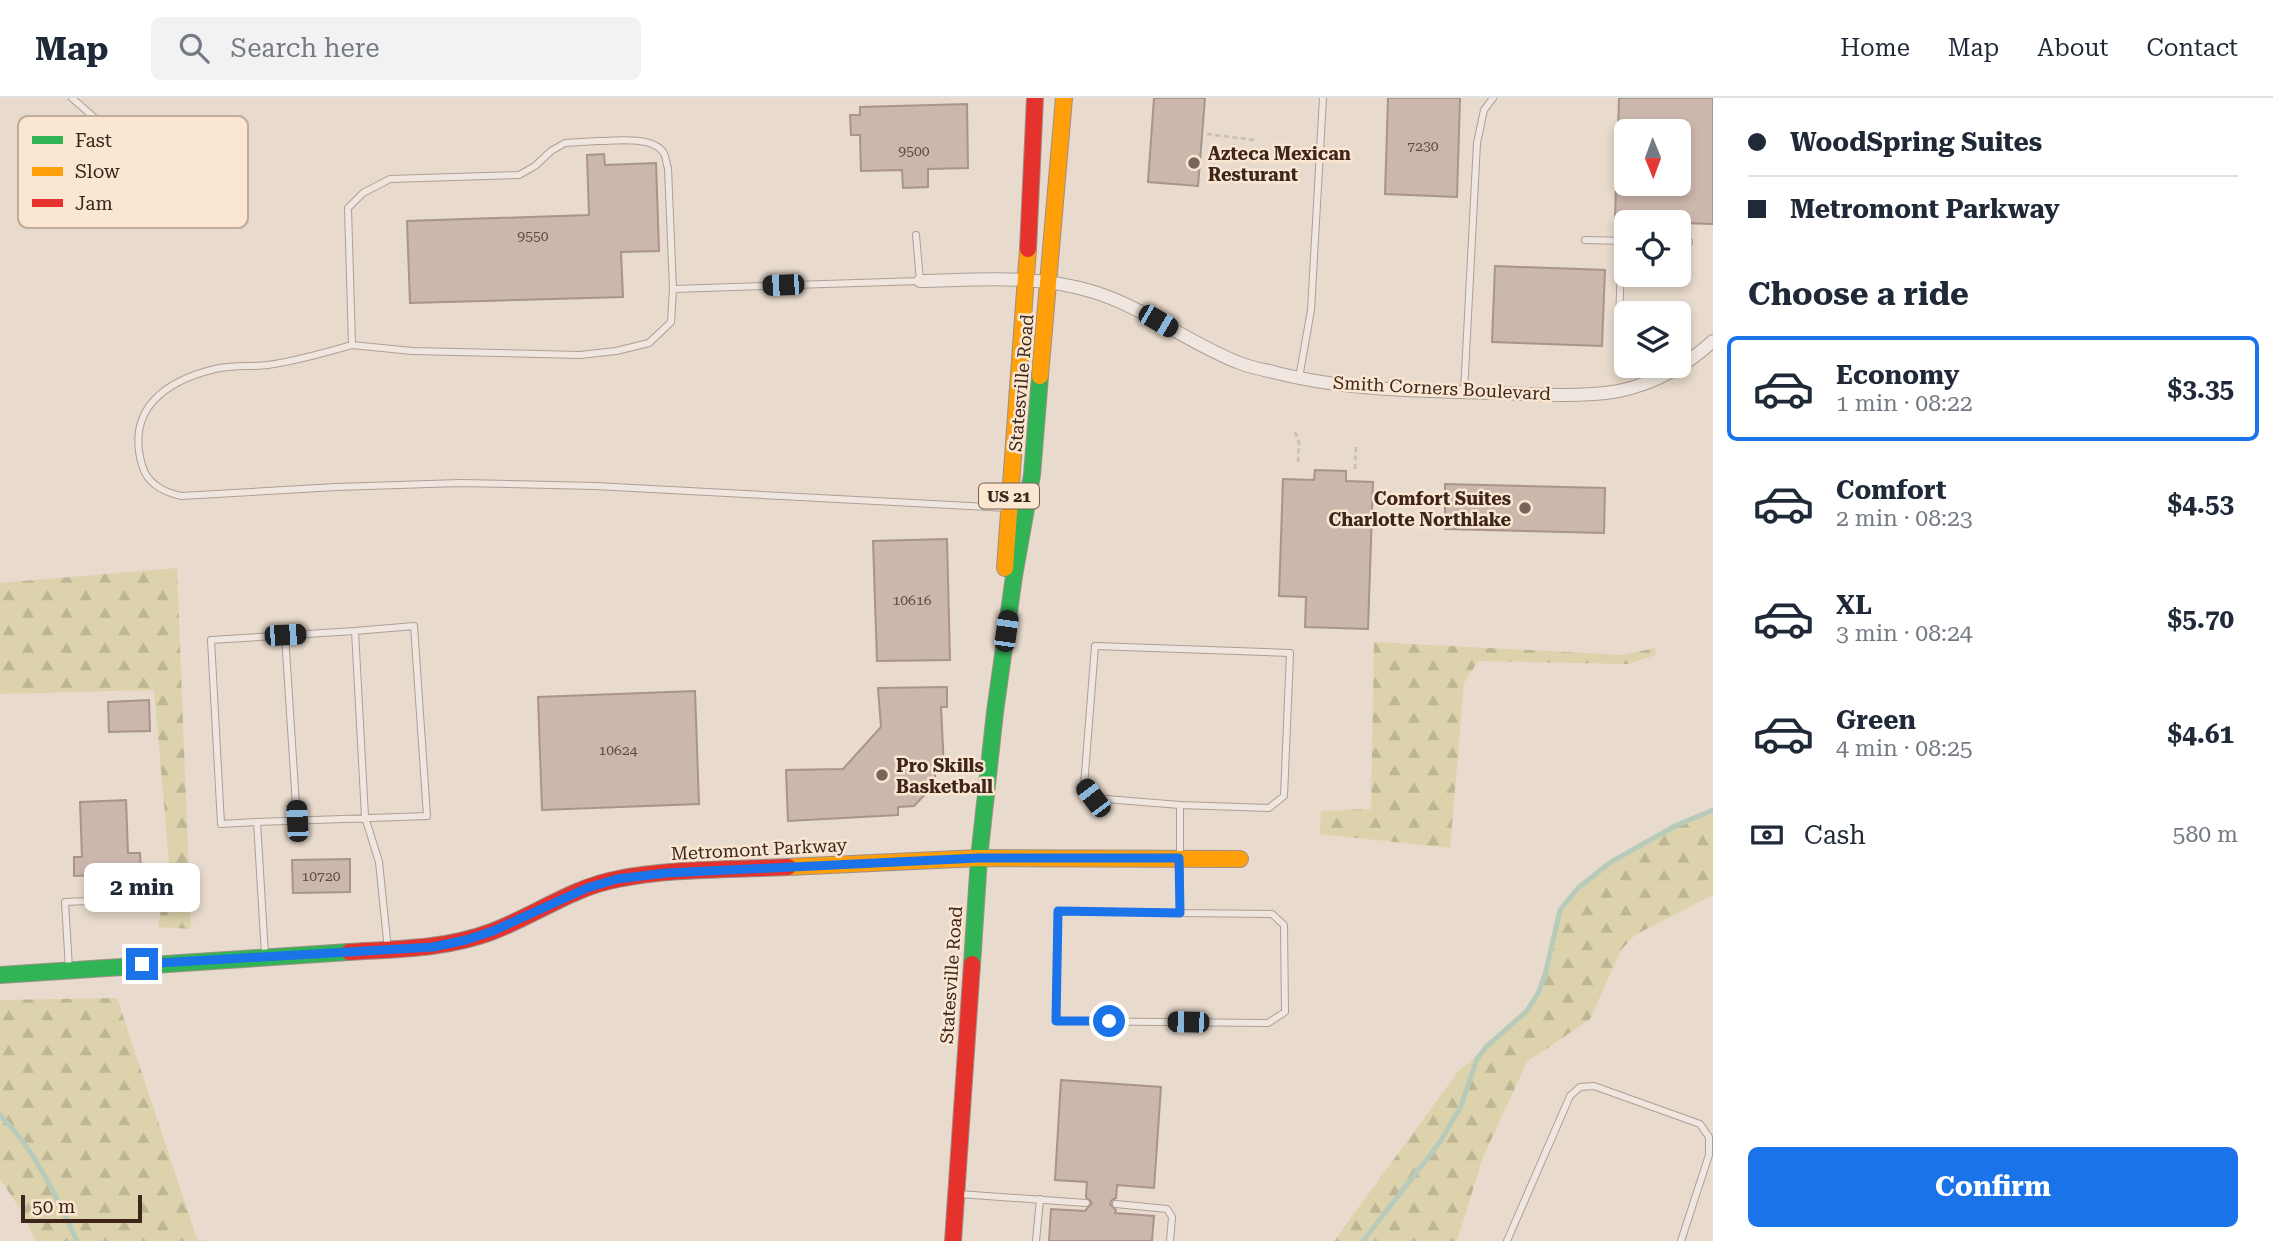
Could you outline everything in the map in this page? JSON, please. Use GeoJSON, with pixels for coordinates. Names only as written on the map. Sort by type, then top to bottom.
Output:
{"type":"FeatureCollection","features":[{"type":"Feature","properties":{"kind":"main road","name":"Statesville Road"},"geometry":{"type":"LineString","coordinates":[[995,712],[1026,279],[1035,98]]}},
{"type":"Feature","properties":{"kind":"main road","name":"Statesville Road"},"geometry":{"type":"LineString","coordinates":[[953,1241],[978,858],[1014,576],[1032,475],[1063,98]]}},
{"type":"Feature","properties":{"kind":"main road","name":"Metromont Parkway"},"geometry":{"type":"LineString","coordinates":[[0,975],[433,947],[493,931],[587,888],[617,879],[666,873],[978,858],[1240,859]]}},
{"type":"Feature","properties":{"kind":"street","name":"Smith Corners Boulevard"},"geometry":{"type":"LineString","coordinates":[[920,281],[1049,281],[1094,292],[1140,311],[1192,341],[1238,363],[1299,378],[1414,391],[1566,395],[1628,389],[1659,379],[1693,359],[1713,341]]}},
{"type":"Feature","properties":{"kind":"lane"},"geometry":{"type":"LineString","coordinates":[[72,98],[92,116]]}},
{"type":"Feature","properties":{"kind":"lane"},"geometry":{"type":"LineString","coordinates":[[1299,378],[1311,310],[1323,98]]}},
{"type":"Feature","properties":{"kind":"lane"},"geometry":{"type":"LineString","coordinates":[[1464,392],[1477,143],[1484,110],[1492,99]]}},
{"type":"Feature","properties":{"kind":"lane"},"geometry":{"type":"LineString","coordinates":[[352,345],[348,208],[363,193],[390,180],[519,175],[565,143],[638,141],[653,144],[663,152],[668,168],[673,289],[671,321],[649,342],[616,351],[580,355],[412,351],[352,345],[303,359],[216,369],[188,378],[160,393],[142,414],[138,452],[143,470],[152,483],[167,493],[181,496],[460,483],[595,486],[1009,508]]}},
{"type":"Feature","properties":{"kind":"lane"},"geometry":{"type":"LineString","coordinates":[[916,235],[920,281]]}},
{"type":"Feature","properties":{"kind":"lane"},"geometry":{"type":"LineString","coordinates":[[1585,240],[1614,241]]}},
{"type":"Feature","properties":{"kind":"lane","name":"Smith Corners Boulevard"},"geometry":{"type":"LineString","coordinates":[[673,289],[920,281]]}},
{"type":"Feature","properties":{"kind":"lane"},"geometry":{"type":"LineString","coordinates":[[414,626],[427,816],[221,824],[211,640],[355,631],[414,626]]}},
{"type":"Feature","properties":{"kind":"lane"},"geometry":{"type":"LineString","coordinates":[[355,631],[365,817],[379,862],[388,952]]}},
{"type":"Feature","properties":{"kind":"lane"},"geometry":{"type":"LineString","coordinates":[[285,635],[297,821]]}},
{"type":"Feature","properties":{"kind":"lane"},"geometry":{"type":"LineString","coordinates":[[1095,646],[1290,653],[1284,796],[1269,808],[1180,805],[1093,798],[1084,786],[1095,646]]}},
{"type":"Feature","properties":{"kind":"lane"},"geometry":{"type":"LineString","coordinates":[[1180,805],[1180,913]]}},
{"type":"Feature","properties":{"kind":"lane"},"geometry":{"type":"LineString","coordinates":[[257,822],[265,958]]}},
{"type":"Feature","properties":{"kind":"lane"},"geometry":{"type":"LineString","coordinates":[[69,970],[65,902],[133,899]]}},
{"type":"Feature","properties":{"kind":"lane"},"geometry":{"type":"LineString","coordinates":[[1058,911],[1180,913],[1272,915],[1284,925],[1285,1012],[1268,1023],[1056,1021],[1058,911]]}},
{"type":"Feature","properties":{"kind":"lane"},"geometry":{"type":"LineString","coordinates":[[1507,1241],[1570,1096],[1580,1087],[1594,1086],[1700,1124],[1709,1137],[1709,1156],[1681,1241]]}},
{"type":"Feature","properties":{"kind":"lane"},"geometry":{"type":"LineString","coordinates":[[957,1194],[1086,1203]]}},
{"type":"Feature","properties":{"kind":"lane"},"geometry":{"type":"LineString","coordinates":[[1036,1241],[1040,1199]]}},
{"type":"Feature","properties":{"kind":"lane"},"geometry":{"type":"LineString","coordinates":[[1116,1204],[1167,1209],[1172,1217],[1170,1241]]}},
{"type":"Feature","properties":{"kind":"path"},"geometry":{"type":"LineString","coordinates":[[1207,134],[1255,140]]}},
{"type":"Feature","properties":{"kind":"path"},"geometry":{"type":"LineString","coordinates":[[1295,432],[1299,442],[1298,465]]}},
{"type":"Feature","properties":{"kind":"path"},"geometry":{"type":"LineString","coordinates":[[1355,469],[1356,446]]}},
{"type":"Feature","properties":{"kind":"green space"},"geometry":{"type":"Polygon","coordinates":[[[177,568],[191,929],[158,927],[169,861],[154,690],[0,694],[0,583],[177,568]]]}},
{"type":"Feature","properties":{"kind":"green space"},"geometry":{"type":"Polygon","coordinates":[[[1374,642],[1623,655],[1655,648],[1656,655],[1627,664],[1478,661],[1464,683],[1450,848],[1320,834],[1321,811],[1371,809],[1374,642]]]}},
{"type":"Feature","properties":{"kind":"green space"},"geometry":{"type":"Polygon","coordinates":[[[1713,810],[1713,895],[1635,935],[1621,950],[1590,1019],[1527,1062],[1483,1157],[1457,1241],[1334,1241],[1457,1073],[1527,1011],[1545,975],[1560,910],[1578,888],[1611,862],[1675,826],[1713,810]]]}},
{"type":"Feature","properties":{"kind":"green space"},"geometry":{"type":"Polygon","coordinates":[[[117,998],[197,1239],[209,1241],[36,1241],[19,1207],[0,1179],[0,1000],[117,998]]]}},
{"type":"Feature","properties":{"kind":"building"},"geometry":{"type":"Polygon","coordinates":[[[1154,98],[1205,98],[1198,186],[1148,182],[1154,98]]]}},
{"type":"Feature","properties":{"kind":"building"},"geometry":{"type":"Polygon","coordinates":[[[1388,98],[1460,98],[1457,197],[1385,194],[1388,98]]]}},
{"type":"Feature","properties":{"kind":"building"},"geometry":{"type":"Polygon","coordinates":[[[1619,98],[1713,98],[1713,224],[1691,223],[1691,210],[1615,210],[1616,196],[1691,196],[1691,119],[1618,119],[1619,98]]]}},
{"type":"Feature","properties":{"kind":"building"},"geometry":{"type":"Polygon","coordinates":[[[967,104],[968,168],[928,169],[928,187],[903,188],[902,170],[861,171],[860,135],[851,135],[850,115],[860,115],[860,107],[967,104]]]}},
{"type":"Feature","properties":{"kind":"building"},"geometry":{"type":"Polygon","coordinates":[[[604,154],[605,165],[656,163],[659,251],[621,252],[623,297],[410,303],[407,221],[589,215],[587,155],[604,154]]]}},
{"type":"Feature","properties":{"kind":"building"},"geometry":{"type":"Polygon","coordinates":[[[1495,266],[1605,270],[1602,346],[1492,342],[1495,266]]]}},
{"type":"Feature","properties":{"kind":"building"},"geometry":{"type":"Polygon","coordinates":[[[1315,470],[1346,471],[1346,481],[1373,482],[1368,629],[1305,627],[1306,597],[1279,596],[1283,479],[1314,480],[1315,470]]]}},
{"type":"Feature","properties":{"kind":"building","name":"Comfort Suites Charlotte Northlake"},"geometry":{"type":"Polygon","coordinates":[[[1445,484],[1605,488],[1604,533],[1445,529],[1445,484]]]}},
{"type":"Feature","properties":{"kind":"building"},"geometry":{"type":"Polygon","coordinates":[[[947,539],[950,660],[877,661],[873,541],[947,539]]]}},
{"type":"Feature","properties":{"kind":"building"},"geometry":{"type":"Polygon","coordinates":[[[947,687],[947,707],[941,707],[944,768],[935,769],[935,784],[914,806],[898,807],[898,815],[788,821],[786,770],[843,769],[881,727],[878,688],[947,687]]]}},
{"type":"Feature","properties":{"kind":"building"},"geometry":{"type":"Polygon","coordinates":[[[695,691],[699,804],[542,810],[538,697],[695,691]]]}},
{"type":"Feature","properties":{"kind":"building"},"geometry":{"type":"Polygon","coordinates":[[[149,700],[150,731],[109,732],[108,702],[149,700]]]}},
{"type":"Feature","properties":{"kind":"building"},"geometry":{"type":"Polygon","coordinates":[[[126,800],[128,853],[140,853],[141,873],[74,876],[74,857],[82,857],[80,802],[126,800]]]}},
{"type":"Feature","properties":{"kind":"building"},"geometry":{"type":"Polygon","coordinates":[[[350,859],[350,892],[293,893],[292,860],[350,859]]]}},
{"type":"Feature","properties":{"kind":"building"},"geometry":{"type":"Polygon","coordinates":[[[1061,1080],[1161,1087],[1154,1188],[1117,1185],[1116,1198],[1110,1204],[1116,1210],[1115,1213],[1154,1216],[1152,1241],[1049,1241],[1051,1209],[1085,1211],[1092,1203],[1086,1197],[1087,1182],[1055,1180],[1061,1080]]]}},
{"type":"Feature","properties":{"kind":"waterway"},"geometry":{"type":"LineString","coordinates":[[1363,1241],[1440,1142],[1461,1106],[1477,1059],[1486,1047],[1527,1011],[1538,993],[1545,975],[1560,910],[1578,888],[1611,862],[1675,826],[1713,810]]}},
{"type":"Feature","properties":{"kind":"waterway"},"geometry":{"type":"LineString","coordinates":[[0,1115],[13,1128],[34,1158],[77,1241]]}},
{"type":"Feature","properties":{"kind":"traffic: fast"},"geometry":{"type":"LineString","coordinates":[[972,964],[979,858],[995,712],[1014,576],[1032,475],[1040,376]]}},
{"type":"Feature","properties":{"kind":"traffic: fast"},"geometry":{"type":"LineString","coordinates":[[0,975],[349,952]]}},
{"type":"Feature","properties":{"kind":"traffic: slow"},"geometry":{"type":"LineString","coordinates":[[1040,376],[1064,98]]}},
{"type":"Feature","properties":{"kind":"traffic: slow"},"geometry":{"type":"LineString","coordinates":[[1005,568],[1028,249]]}},
{"type":"Feature","properties":{"kind":"traffic: slow"},"geometry":{"type":"LineString","coordinates":[[788,867],[979,858],[1240,859]]}},
{"type":"Feature","properties":{"kind":"traffic: jam"},"geometry":{"type":"LineString","coordinates":[[1028,249],[1035,98]]}},
{"type":"Feature","properties":{"kind":"traffic: jam"},"geometry":{"type":"LineString","coordinates":[[349,952],[421,947],[474,938],[585,888],[618,879],[681,871],[788,867]]}},
{"type":"Feature","properties":{"kind":"traffic: jam"},"geometry":{"type":"LineString","coordinates":[[953,1241],[972,964]]}},
{"type":"Feature","properties":{"kind":"place","name":"Azteca Mexican Resturant"},"geometry":{"type":"Point","coordinates":[1194,163]}},
{"type":"Feature","properties":{"kind":"place","name":"Comfort Suites Charlotte Northlake"},"geometry":{"type":"Point","coordinates":[1525,508]}},
{"type":"Feature","properties":{"kind":"place","name":"Pro Skills Basketball"},"geometry":{"type":"Point","coordinates":[882,775]}},
{"type":"Feature","properties":{"kind":"route"},"geometry":{"type":"LineString","coordinates":[[142,964],[388,952],[433,947],[493,931],[587,888],[617,879],[666,873],[978,858],[1179,858],[1180,913],[1058,911],[1056,1021],[1109,1021]]}}]}
